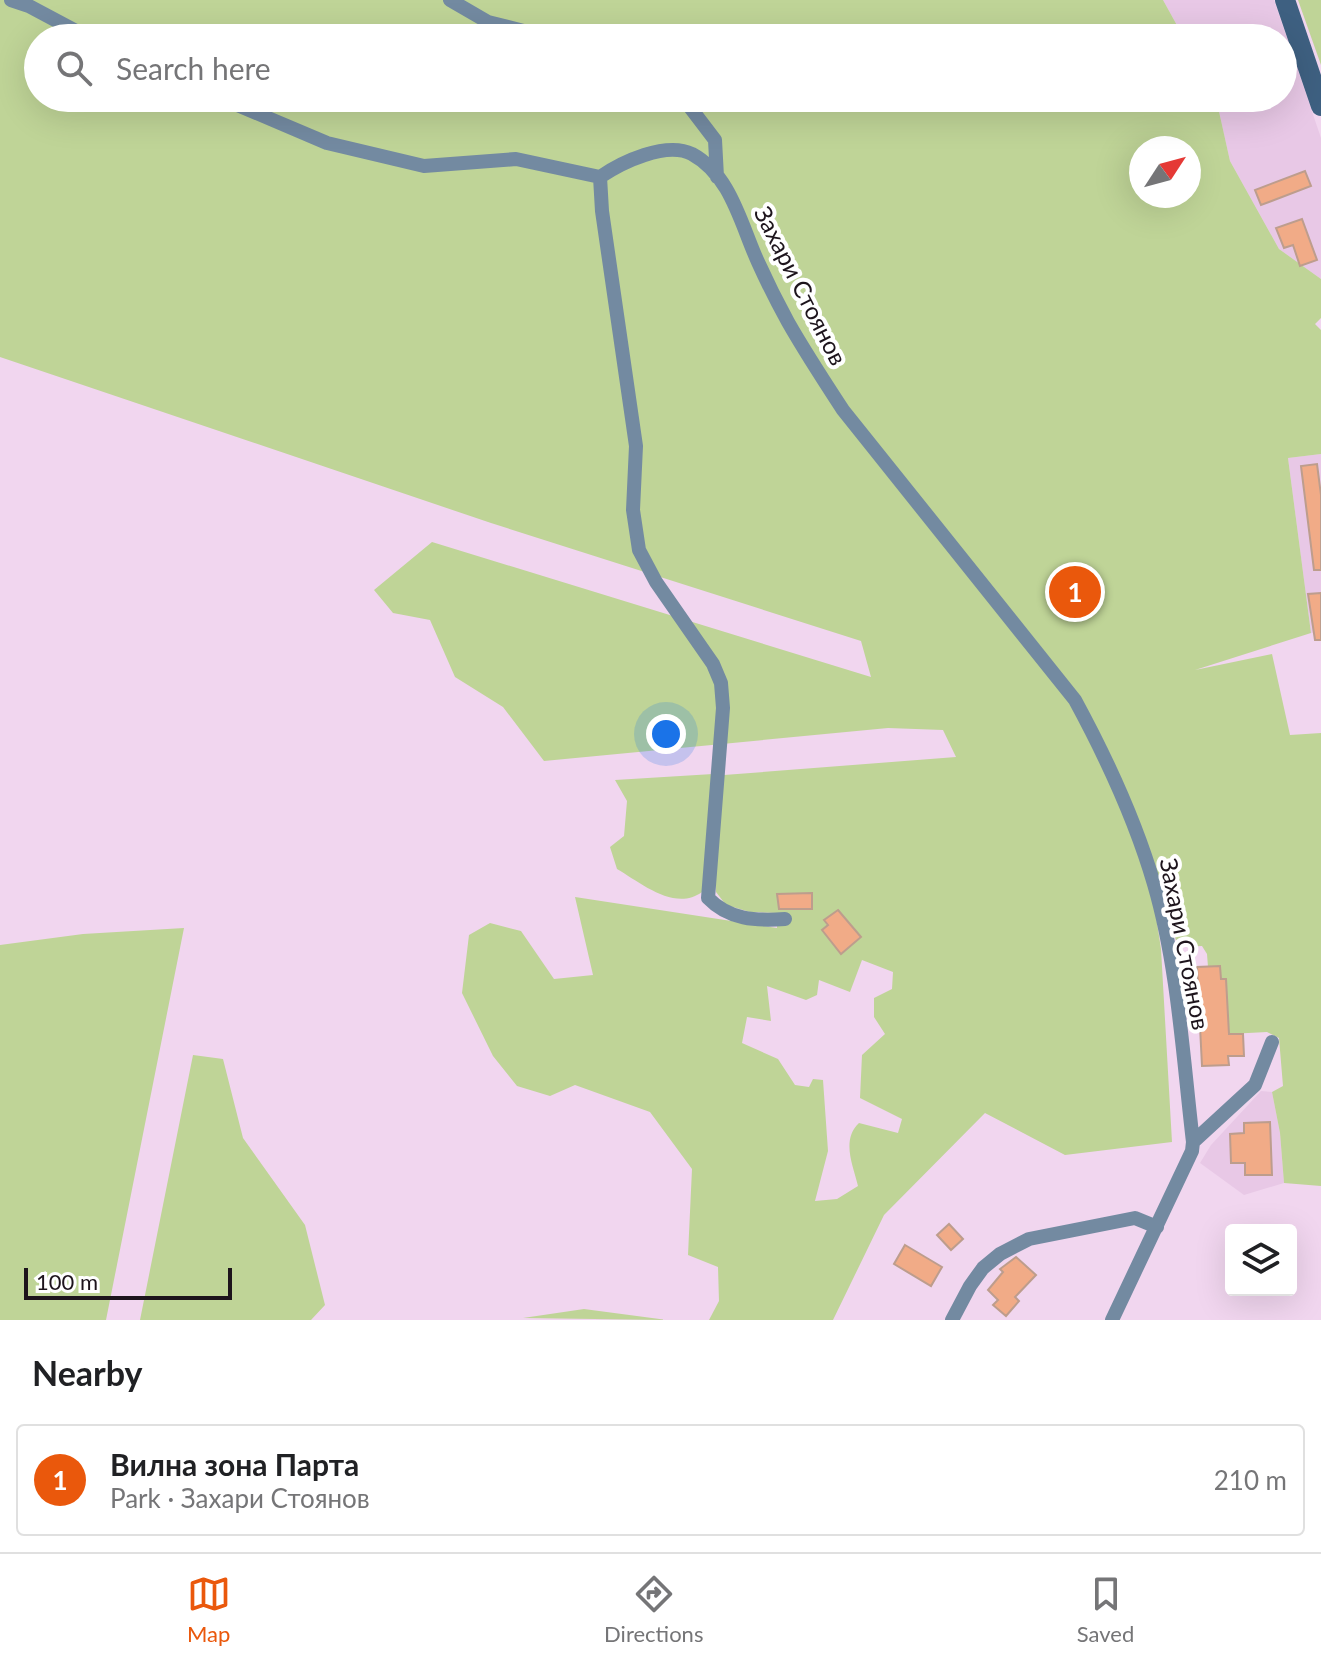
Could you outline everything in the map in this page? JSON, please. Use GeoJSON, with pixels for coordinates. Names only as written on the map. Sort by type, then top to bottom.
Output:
{"type":"FeatureCollection","features":[{"type":"Feature","properties":{"kind":"main road"},"geometry":{"type":"LineString","coordinates":[[1285,0],[1293,24]]}},
{"type":"Feature","properties":{"kind":"main road"},"geometry":{"type":"LineString","coordinates":[[1297,35],[1321,106]]}},
{"type":"Feature","properties":{"kind":"street"},"geometry":{"type":"LineString","coordinates":[[11,0],[63,24]]}},
{"type":"Feature","properties":{"kind":"street"},"geometry":{"type":"LineString","coordinates":[[450,0],[496,24]]}},
{"type":"Feature","properties":{"kind":"street"},"geometry":{"type":"LineString","coordinates":[[254,112],[327,143],[424,166],[516,159],[600,177],[602,211],[636,446],[635,524],[639,550],[656,582],[713,664],[721,683],[723,708],[708,898],[717,908],[736,917],[763,921],[785,919]]}},
{"type":"Feature","properties":{"kind":"street"},"geometry":{"type":"LineString","coordinates":[[694,112],[715,140],[717,177]]}},
{"type":"Feature","properties":{"kind":"street","name":"Захари Стоянов"},"geometry":{"type":"LineString","coordinates":[[600,177],[655,151],[689,152],[711,167],[730,195],[787,321],[843,410],[1075,700],[1128,806],[1154,885],[1168,949],[1193,1142],[1192,1151],[1112,1320]]}},
{"type":"Feature","properties":{"kind":"street"},"geometry":{"type":"LineString","coordinates":[[1193,1142],[1255,1085],[1272,1042]]}},
{"type":"Feature","properties":{"kind":"street"},"geometry":{"type":"LineString","coordinates":[[952,1320],[983,1268],[1000,1254],[1029,1239],[1135,1218],[1157,1227]]}},
{"type":"Feature","properties":{"kind":"shaded area"},"geometry":{"type":"Polygon","coordinates":[[[1163,0],[1274,0],[1282,24],[1176,24],[1163,0]]]}},
{"type":"Feature","properties":{"kind":"shaded area"},"geometry":{"type":"Polygon","coordinates":[[[1297,68],[1321,138],[1321,279],[1279,249],[1230,161],[1219,112],[1297,112],[1297,68]]]}},
{"type":"Feature","properties":{"kind":"shaded area"},"geometry":{"type":"Polygon","coordinates":[[[1321,454],[1321,631],[1311,633],[1288,458],[1321,454]]]}},
{"type":"Feature","properties":{"kind":"shaded area"},"geometry":{"type":"Polygon","coordinates":[[[1261,1091],[1272,1092],[1280,1133],[1284,1183],[1244,1195],[1200,1163],[1211,1145],[1261,1091]]]}},
{"type":"Feature","properties":{"kind":"green space"},"geometry":{"type":"Polygon","coordinates":[[[0,0],[1163,0],[1176,24],[24,24],[24,112],[1219,112],[1230,161],[1279,249],[1321,279],[1321,318],[1315,324],[1321,330],[1321,454],[1288,458],[1311,633],[1195,670],[1272,654],[1290,735],[1321,733],[1321,1186],[1284,1183],[1280,1133],[1272,1092],[1283,1086],[1279,1038],[1267,1032],[1229,1034],[1221,979],[1208,967],[1207,954],[1202,946],[1178,947],[1143,831],[1161,949],[1172,1142],[1065,1155],[985,1113],[884,1215],[833,1320],[709,1320],[719,1301],[718,1267],[688,1255],[692,1169],[650,1112],[575,1085],[550,1096],[517,1086],[493,1056],[462,993],[469,935],[490,923],[521,931],[554,979],[593,975],[575,897],[777,928],[777,913],[750,912],[726,905],[716,892],[724,775],[956,757],[943,730],[888,728],[544,761],[503,707],[455,677],[430,620],[393,613],[374,590],[432,542],[871,677],[861,641],[491,523],[0,357],[0,0]],[[862,960],[850,992],[819,980],[817,995],[806,1000],[767,986],[771,1021],[747,1017],[742,1043],[778,1059],[795,1085],[809,1087],[813,1079],[823,1080],[828,1151],[815,1201],[837,1199],[858,1186],[849,1145],[859,1123],[898,1133],[902,1119],[860,1098],[862,1055],[885,1034],[874,1017],[874,998],[892,989],[893,972],[862,960]]]}},
{"type":"Feature","properties":{"kind":"green space"},"geometry":{"type":"Polygon","coordinates":[[[1298,0],[1321,0],[1321,65],[1298,0]]]}},
{"type":"Feature","properties":{"kind":"green space"},"geometry":{"type":"Polygon","coordinates":[[[713,774],[702,892],[681,899],[670,897],[647,888],[617,869],[610,847],[624,836],[627,801],[615,780],[713,774]]]}},
{"type":"Feature","properties":{"kind":"green space"},"geometry":{"type":"Polygon","coordinates":[[[184,928],[106,1320],[0,1320],[0,945],[83,934],[184,928]]]}},
{"type":"Feature","properties":{"kind":"green space"},"geometry":{"type":"Polygon","coordinates":[[[193,1055],[223,1059],[243,1138],[305,1225],[325,1305],[311,1320],[140,1320],[193,1055]]]}},
{"type":"Feature","properties":{"kind":"green space"},"geometry":{"type":"Polygon","coordinates":[[[584,1309],[667,1320],[523,1318],[584,1309]]]}},
{"type":"Feature","properties":{"kind":"building"},"geometry":{"type":"Polygon","coordinates":[[[1305,171],[1311,186],[1261,205],[1255,190],[1305,171]]]}},
{"type":"Feature","properties":{"kind":"building"},"geometry":{"type":"Polygon","coordinates":[[[1302,219],[1317,260],[1300,266],[1293,245],[1284,248],[1276,228],[1302,219]]]}},
{"type":"Feature","properties":{"kind":"building"},"geometry":{"type":"Polygon","coordinates":[[[1317,464],[1321,495],[1321,570],[1314,570],[1301,466],[1317,464]]]}},
{"type":"Feature","properties":{"kind":"building"},"geometry":{"type":"Polygon","coordinates":[[[1321,593],[1321,640],[1315,640],[1308,594],[1321,593]]]}},
{"type":"Feature","properties":{"kind":"building"},"geometry":{"type":"Polygon","coordinates":[[[812,893],[812,909],[779,909],[777,894],[812,893]]]}},
{"type":"Feature","properties":{"kind":"building"},"geometry":{"type":"Polygon","coordinates":[[[838,910],[861,937],[841,954],[822,930],[828,925],[824,920],[838,910]]]}},
{"type":"Feature","properties":{"kind":"building"},"geometry":{"type":"Polygon","coordinates":[[[1220,966],[1221,979],[1226,979],[1229,1034],[1243,1034],[1244,1056],[1228,1056],[1229,1065],[1202,1066],[1197,967],[1220,966]]]}},
{"type":"Feature","properties":{"kind":"building"},"geometry":{"type":"Polygon","coordinates":[[[1270,1122],[1272,1175],[1245,1175],[1245,1163],[1231,1163],[1230,1134],[1244,1133],[1244,1123],[1270,1122]]]}},
{"type":"Feature","properties":{"kind":"building"},"geometry":{"type":"Polygon","coordinates":[[[949,1224],[963,1239],[951,1250],[937,1235],[949,1224]]]}},
{"type":"Feature","properties":{"kind":"building"},"geometry":{"type":"Polygon","coordinates":[[[905,1245],[942,1267],[931,1286],[894,1264],[905,1245]]]}},
{"type":"Feature","properties":{"kind":"building"},"geometry":{"type":"Polygon","coordinates":[[[1016,1257],[1036,1275],[1015,1297],[1019,1301],[1006,1316],[993,1305],[998,1300],[988,1290],[1003,1272],[1000,1269],[1016,1257]]]}},
{"type":"Feature","properties":{"kind":"place","name":"Вилна зона Парта"},"geometry":{"type":"Point","coordinates":[1075,592]}}]}
